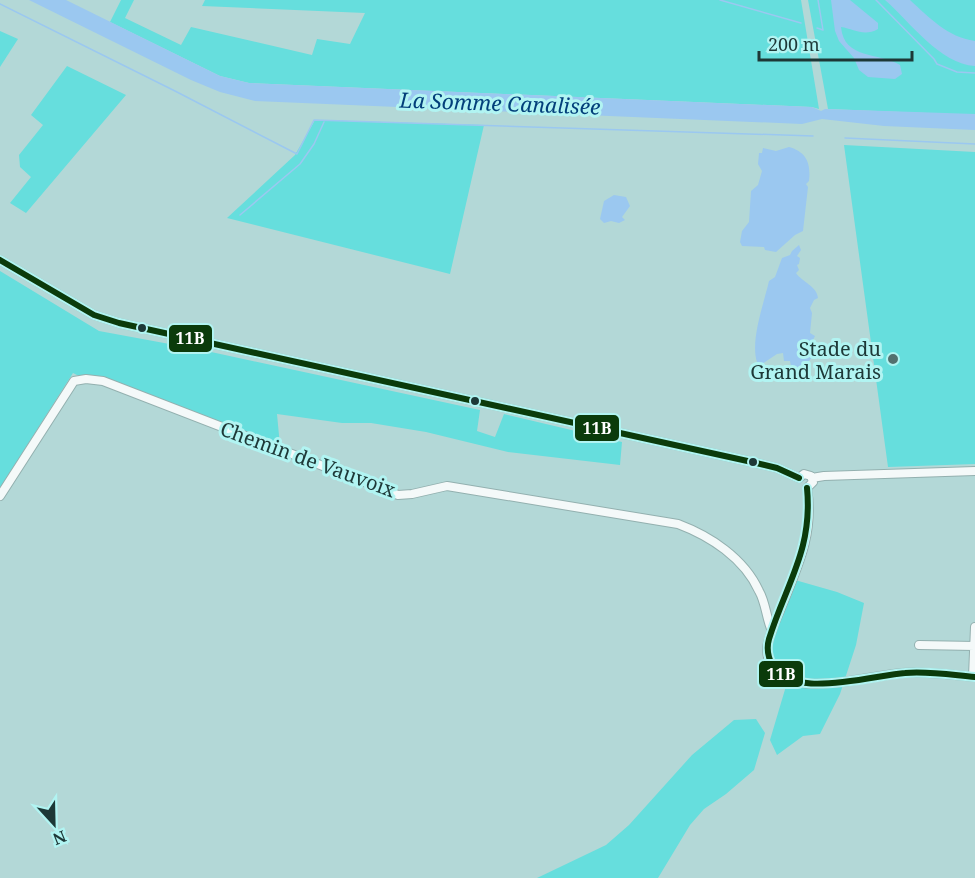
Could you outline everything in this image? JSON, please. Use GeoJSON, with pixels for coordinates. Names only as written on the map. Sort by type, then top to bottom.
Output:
{"type":"FeatureCollection","features":[{"type":"Feature","properties":{"kind":"street"},"geometry":{"type":"LineString","coordinates":[[0,260],[94,315],[119,323],[752,462],[777,468],[799,478]]}},
{"type":"Feature","properties":{"kind":"street","name":"Chemin de Vauvoix"},"geometry":{"type":"LineString","coordinates":[[0,496],[74,381],[86,379],[103,381],[398,495],[447,486],[678,524],[698,531],[713,540],[743,566],[760,591],[772,631]]}},
{"type":"Feature","properties":{"kind":"street"},"geometry":{"type":"LineString","coordinates":[[799,478],[804,474],[812,478],[975,471]]}},
{"type":"Feature","properties":{"kind":"street"},"geometry":{"type":"LineString","coordinates":[[799,478],[800,485],[807,488]]}},
{"type":"Feature","properties":{"kind":"street"},"geometry":{"type":"LineString","coordinates":[[807,488],[812,484],[812,478]]}},
{"type":"Feature","properties":{"kind":"street"},"geometry":{"type":"LineString","coordinates":[[807,488],[809,529],[767,648],[768,659],[774,670],[786,679],[819,685],[910,672],[974,677],[975,627]]}},
{"type":"Feature","properties":{"kind":"street"},"geometry":{"type":"LineString","coordinates":[[919,645],[975,646]]}},
{"type":"Feature","properties":{"kind":"shaded area"},"geometry":{"type":"Polygon","coordinates":[[[121,0],[134,0],[125,18],[181,45],[191,27],[312,55],[317,39],[350,44],[365,13],[202,6],[205,0],[801,0],[819,109],[249,83],[220,76],[110,22],[121,0]]]}},
{"type":"Feature","properties":{"kind":"shaded area"},"geometry":{"type":"Polygon","coordinates":[[[808,0],[888,0],[975,65],[975,115],[828,109],[808,0]]]}},
{"type":"Feature","properties":{"kind":"shaded area"},"geometry":{"type":"Polygon","coordinates":[[[907,0],[975,0],[975,44],[946,36],[907,0]]]}},
{"type":"Feature","properties":{"kind":"shaded area"},"geometry":{"type":"Polygon","coordinates":[[[0,31],[18,39],[0,67],[0,31]]]}},
{"type":"Feature","properties":{"kind":"shaded area"},"geometry":{"type":"Polygon","coordinates":[[[67,66],[126,95],[26,213],[10,203],[31,177],[20,167],[19,155],[43,125],[31,115],[67,66]]]}},
{"type":"Feature","properties":{"kind":"shaded area"},"geometry":{"type":"Polygon","coordinates":[[[315,120],[484,125],[450,274],[227,218],[295,155],[315,120]]]}},
{"type":"Feature","properties":{"kind":"shaded area"},"geometry":{"type":"Polygon","coordinates":[[[844,145],[975,152],[975,464],[888,467],[844,145]]]}},
{"type":"Feature","properties":{"kind":"shaded area"},"geometry":{"type":"Polygon","coordinates":[[[0,271],[99,331],[202,350],[480,410],[477,431],[495,437],[504,414],[622,442],[620,465],[508,452],[426,432],[371,423],[342,423],[277,414],[280,446],[73,373],[0,488],[0,271]]]}},
{"type":"Feature","properties":{"kind":"shaded area"},"geometry":{"type":"Polygon","coordinates":[[[795,580],[837,592],[864,603],[856,645],[840,694],[820,734],[803,736],[777,755],[770,740],[789,676],[772,659],[769,645],[795,580]]]}},
{"type":"Feature","properties":{"kind":"shaded area"},"geometry":{"type":"Polygon","coordinates":[[[756,719],[765,733],[754,770],[704,809],[690,825],[658,878],[537,878],[606,845],[629,825],[692,755],[734,720],[756,719]]]}},
{"type":"Feature","properties":{"kind":"water","name":"La Somme Canalisée"},"geometry":{"type":"Polygon","coordinates":[[[29,0],[66,0],[220,76],[249,83],[812,107],[821,111],[825,109],[975,114],[975,130],[884,126],[822,119],[802,124],[255,101],[220,92],[191,80],[29,0]]]}},
{"type":"Feature","properties":{"kind":"water"},"geometry":{"type":"Polygon","coordinates":[[[831,0],[850,0],[878,23],[878,29],[868,32],[841,27],[849,45],[864,54],[900,65],[902,74],[895,79],[868,77],[859,70],[854,58],[839,41],[835,31],[831,0]]]}},
{"type":"Feature","properties":{"kind":"water"},"geometry":{"type":"Polygon","coordinates":[[[885,0],[910,0],[947,31],[975,41],[975,66],[950,58],[938,50],[885,0]]]}},
{"type":"Feature","properties":{"kind":"water"},"geometry":{"type":"Polygon","coordinates":[[[789,147],[804,155],[809,169],[803,231],[776,252],[765,250],[764,247],[742,246],[740,242],[742,231],[749,222],[751,191],[758,185],[762,171],[758,164],[759,153],[762,153],[763,148],[776,151],[789,147]]]}},
{"type":"Feature","properties":{"kind":"water"},"geometry":{"type":"Polygon","coordinates":[[[614,195],[626,197],[630,206],[622,217],[625,220],[619,223],[611,221],[604,223],[600,219],[604,201],[614,195]]]}},
{"type":"Feature","properties":{"kind":"water"},"geometry":{"type":"Polygon","coordinates":[[[799,245],[801,250],[797,256],[800,258],[797,265],[799,270],[796,273],[815,290],[818,298],[814,300],[810,308],[812,313],[810,333],[815,336],[813,340],[817,347],[816,353],[807,363],[804,374],[800,375],[796,368],[791,366],[790,361],[784,361],[783,353],[777,354],[762,364],[757,362],[755,353],[758,322],[769,281],[775,277],[782,258],[790,255],[799,245]]]}},
{"type":"Feature","properties":{"kind":"waterway"},"geometry":{"type":"LineString","coordinates":[[720,0],[801,23]]}},
{"type":"Feature","properties":{"kind":"waterway"},"geometry":{"type":"LineString","coordinates":[[817,28],[823,30],[818,0]]}},
{"type":"Feature","properties":{"kind":"waterway"},"geometry":{"type":"LineString","coordinates":[[876,0],[937,64],[957,72],[975,73]]}},
{"type":"Feature","properties":{"kind":"waterway","name":"La Somme Canalisée"},"geometry":{"type":"LineString","coordinates":[[0,4],[297,154],[314,120],[813,136]]}},
{"type":"Feature","properties":{"kind":"waterway"},"geometry":{"type":"LineString","coordinates":[[240,215],[300,164],[314,144],[324,122]]}},
{"type":"Feature","properties":{"kind":"waterway"},"geometry":{"type":"LineString","coordinates":[[845,138],[975,144]]}},
{"type":"Feature","properties":{"kind":"transit line","name":"11B"},"geometry":{"type":"LineString","coordinates":[[0,260],[94,315],[119,323],[752,462],[777,468],[799,478]]}},
{"type":"Feature","properties":{"kind":"transit line","name":"11B"},"geometry":{"type":"LineString","coordinates":[[807,488],[808,510],[802,549],[768,644],[769,657],[777,671],[790,680],[808,683],[829,683],[914,673],[975,677]]}},
{"type":"Feature","properties":{"kind":"place","name":"Stade du Grand Marais"},"geometry":{"type":"Point","coordinates":[893,359]}}]}
